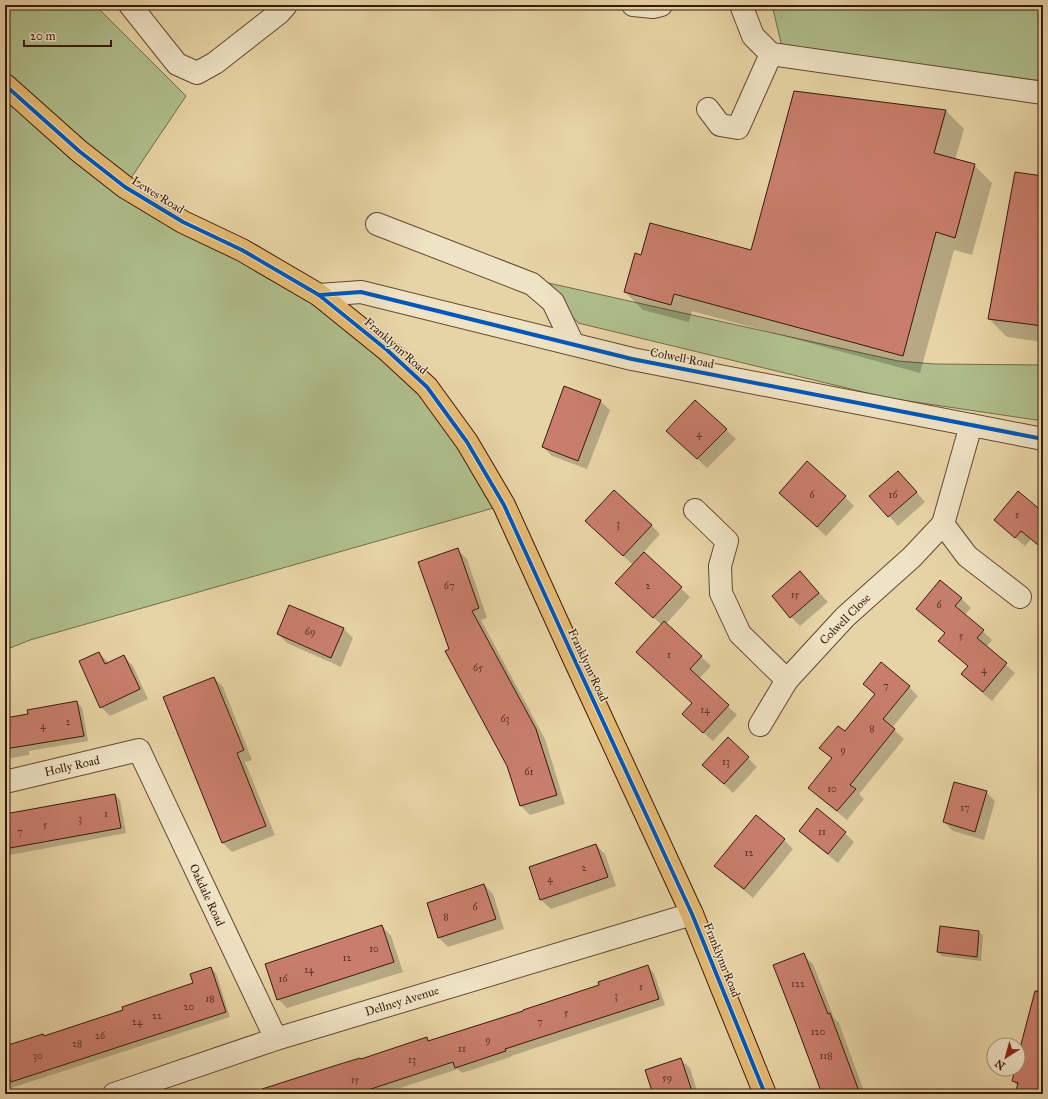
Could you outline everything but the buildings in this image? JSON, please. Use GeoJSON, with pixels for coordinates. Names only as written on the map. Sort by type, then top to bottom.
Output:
{"type":"FeatureCollection","features":[{"type":"Feature","properties":{"kind":"main road","name":"Lewes Road"},"geometry":{"type":"LineString","coordinates":[[5,85],[79,151],[125,187],[183,222],[242,250],[319,295]]}},
{"type":"Feature","properties":{"kind":"main road","name":"Franklynn Road"},"geometry":{"type":"LineString","coordinates":[[319,295],[387,350],[427,387],[467,442],[504,505],[692,914],[765,1094]]}},
{"type":"Feature","properties":{"kind":"street"},"geometry":{"type":"LineString","coordinates":[[130,5],[177,64],[197,73],[215,63],[286,5]]}},
{"type":"Feature","properties":{"kind":"street"},"geometry":{"type":"LineString","coordinates":[[741,5],[753,36],[771,54],[1043,93]]}},
{"type":"Feature","properties":{"kind":"street"},"geometry":{"type":"LineString","coordinates":[[708,110],[720,126],[738,128],[771,54]]}},
{"type":"Feature","properties":{"kind":"street"},"geometry":{"type":"LineString","coordinates":[[377,224],[532,284],[553,302],[573,344]]}},
{"type":"Feature","properties":{"kind":"street","name":"Colwell Road"},"geometry":{"type":"LineString","coordinates":[[319,295],[361,292],[632,359],[1043,439]]}},
{"type":"Feature","properties":{"kind":"street","name":"Colwell Close"},"geometry":{"type":"LineString","coordinates":[[760,726],[787,680],[845,617],[912,557],[942,524],[971,425]]}},
{"type":"Feature","properties":{"kind":"street"},"geometry":{"type":"LineString","coordinates":[[695,510],[727,541],[720,566],[721,593],[740,634],[787,680]]}},
{"type":"Feature","properties":{"kind":"street"},"geometry":{"type":"LineString","coordinates":[[942,524],[967,556],[1020,597]]}},
{"type":"Feature","properties":{"kind":"street","name":"Holly Road"},"geometry":{"type":"LineString","coordinates":[[5,782],[139,750]]}},
{"type":"Feature","properties":{"kind":"street","name":"Oakdale Road"},"geometry":{"type":"LineString","coordinates":[[139,750],[276,1039]]}},
{"type":"Feature","properties":{"kind":"street","name":"Dellney Avenue"},"geometry":{"type":"LineString","coordinates":[[114,1094],[276,1039],[692,914]]}},
{"type":"Feature","properties":{"kind":"green space"},"geometry":{"type":"Polygon","coordinates":[[[5,5],[95,5],[186,96],[125,187],[242,250],[427,387],[504,505],[30,640],[5,650],[5,5]]]}},
{"type":"Feature","properties":{"kind":"green space"},"geometry":{"type":"Polygon","coordinates":[[[772,5],[1043,5],[1043,81],[782,47],[772,5]]]}},
{"type":"Feature","properties":{"kind":"green space"},"geometry":{"type":"Polygon","coordinates":[[[544,282],[898,361],[935,364],[1043,365],[1043,421],[888,398],[578,323],[544,282]]]}},
{"type":"Feature","properties":{"kind":"cycle path"},"geometry":{"type":"LineString","coordinates":[[5,85],[79,151],[125,187],[183,222],[242,250],[319,295],[387,350],[427,387],[467,442],[504,505],[692,914],[765,1094]]}},
{"type":"Feature","properties":{"kind":"cycle path"},"geometry":{"type":"LineString","coordinates":[[319,295],[361,292],[632,359],[1043,439]]}}]}
